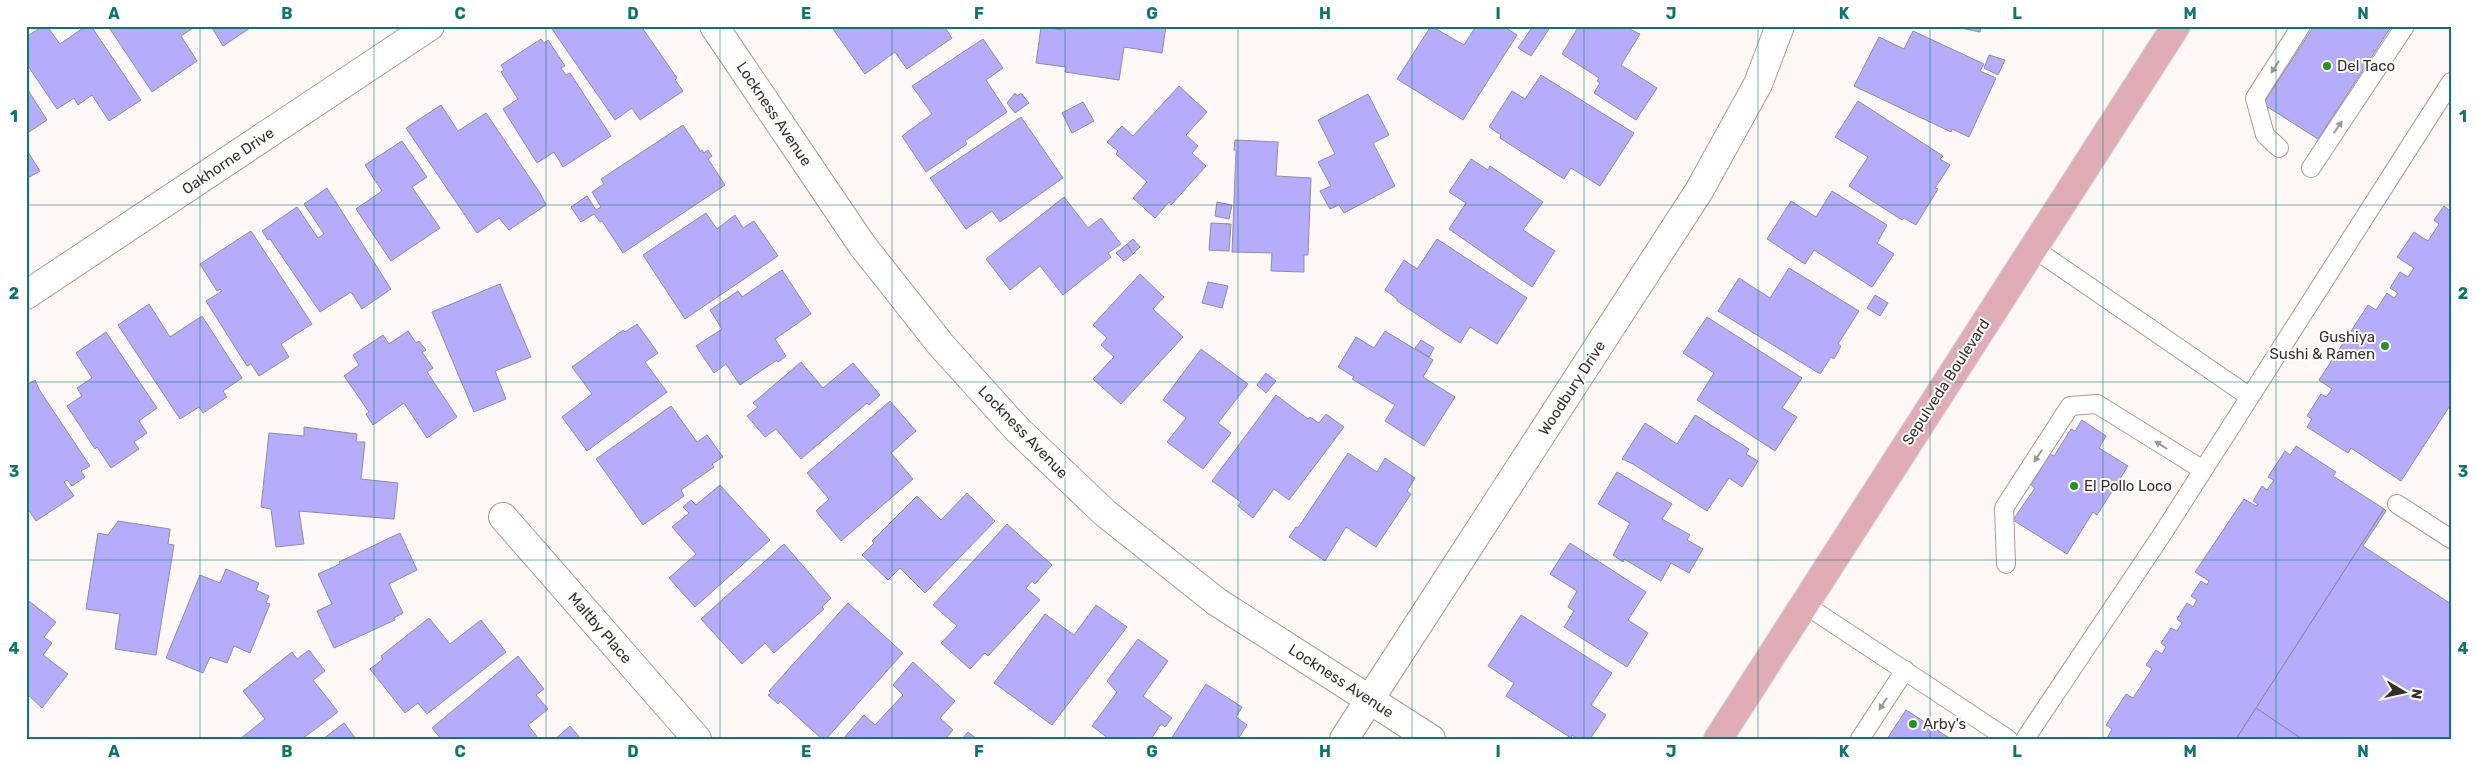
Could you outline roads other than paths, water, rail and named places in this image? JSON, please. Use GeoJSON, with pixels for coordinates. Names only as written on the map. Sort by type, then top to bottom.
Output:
{"type":"FeatureCollection","features":[{"type":"Feature","properties":{"kind":"main road","name":"Sepulveda Boulevard"},"geometry":{"type":"LineString","coordinates":[[1718,739],[2176,26]]}},
{"type":"Feature","properties":{"kind":"street","name":"Oakhorne Drive"},"geometry":{"type":"LineString","coordinates":[[26,295],[430,26]]}},
{"type":"Feature","properties":{"kind":"street","name":"Lockness Avenue"},"geometry":{"type":"LineString","coordinates":[[714,26],[862,245],[940,346],[1018,430],[1104,513],[1217,602],[1431,739]]}},
{"type":"Feature","properties":{"kind":"street","name":"Woodbury Drive"},"geometry":{"type":"LineString","coordinates":[[1344,739],[1699,191],[1758,84],[1780,26]]}},
{"type":"Feature","properties":{"kind":"street","name":"Maltby Place"},"geometry":{"type":"LineString","coordinates":[[503,517],[697,739]]}},
{"type":"Feature","properties":{"kind":"lane"},"geometry":{"type":"LineString","coordinates":[[2279,148],[2265,135],[2255,98],[2301,26]]}},
{"type":"Feature","properties":{"kind":"lane"},"geometry":{"type":"LineString","coordinates":[[2311,168],[2405,26]]}},
{"type":"Feature","properties":{"kind":"lane"},"geometry":{"type":"LineString","coordinates":[[2026,739],[2203,470],[2451,82]]}},
{"type":"Feature","properties":{"kind":"lane"},"geometry":{"type":"LineString","coordinates":[[2033,248],[2250,397]]}},
{"type":"Feature","properties":{"kind":"lane"},"geometry":{"type":"LineString","coordinates":[[2006,564],[2004,508],[2070,406],[2097,404],[2203,470]]}},
{"type":"Feature","properties":{"kind":"lane"},"geometry":{"type":"LineString","coordinates":[[2397,504],[2451,539]]}},
{"type":"Feature","properties":{"kind":"lane"},"geometry":{"type":"LineString","coordinates":[[1804,604],[1905,670],[1988,733],[2008,739]]}},
{"type":"Feature","properties":{"kind":"lane"},"geometry":{"type":"LineString","coordinates":[[1860,739],[1905,670]]}},
{"type":"Feature","properties":{"kind":"place","name":"Del Taco"},"geometry":{"type":"Point","coordinates":[2327,66]}},
{"type":"Feature","properties":{"kind":"place","name":"Gushiya Sushi & Ramen"},"geometry":{"type":"Point","coordinates":[2385,346]}},
{"type":"Feature","properties":{"kind":"place","name":"El Pollo Loco"},"geometry":{"type":"Point","coordinates":[2074,486]}},
{"type":"Feature","properties":{"kind":"place","name":"Arby's"},"geometry":{"type":"Point","coordinates":[1913,724]}}]}
